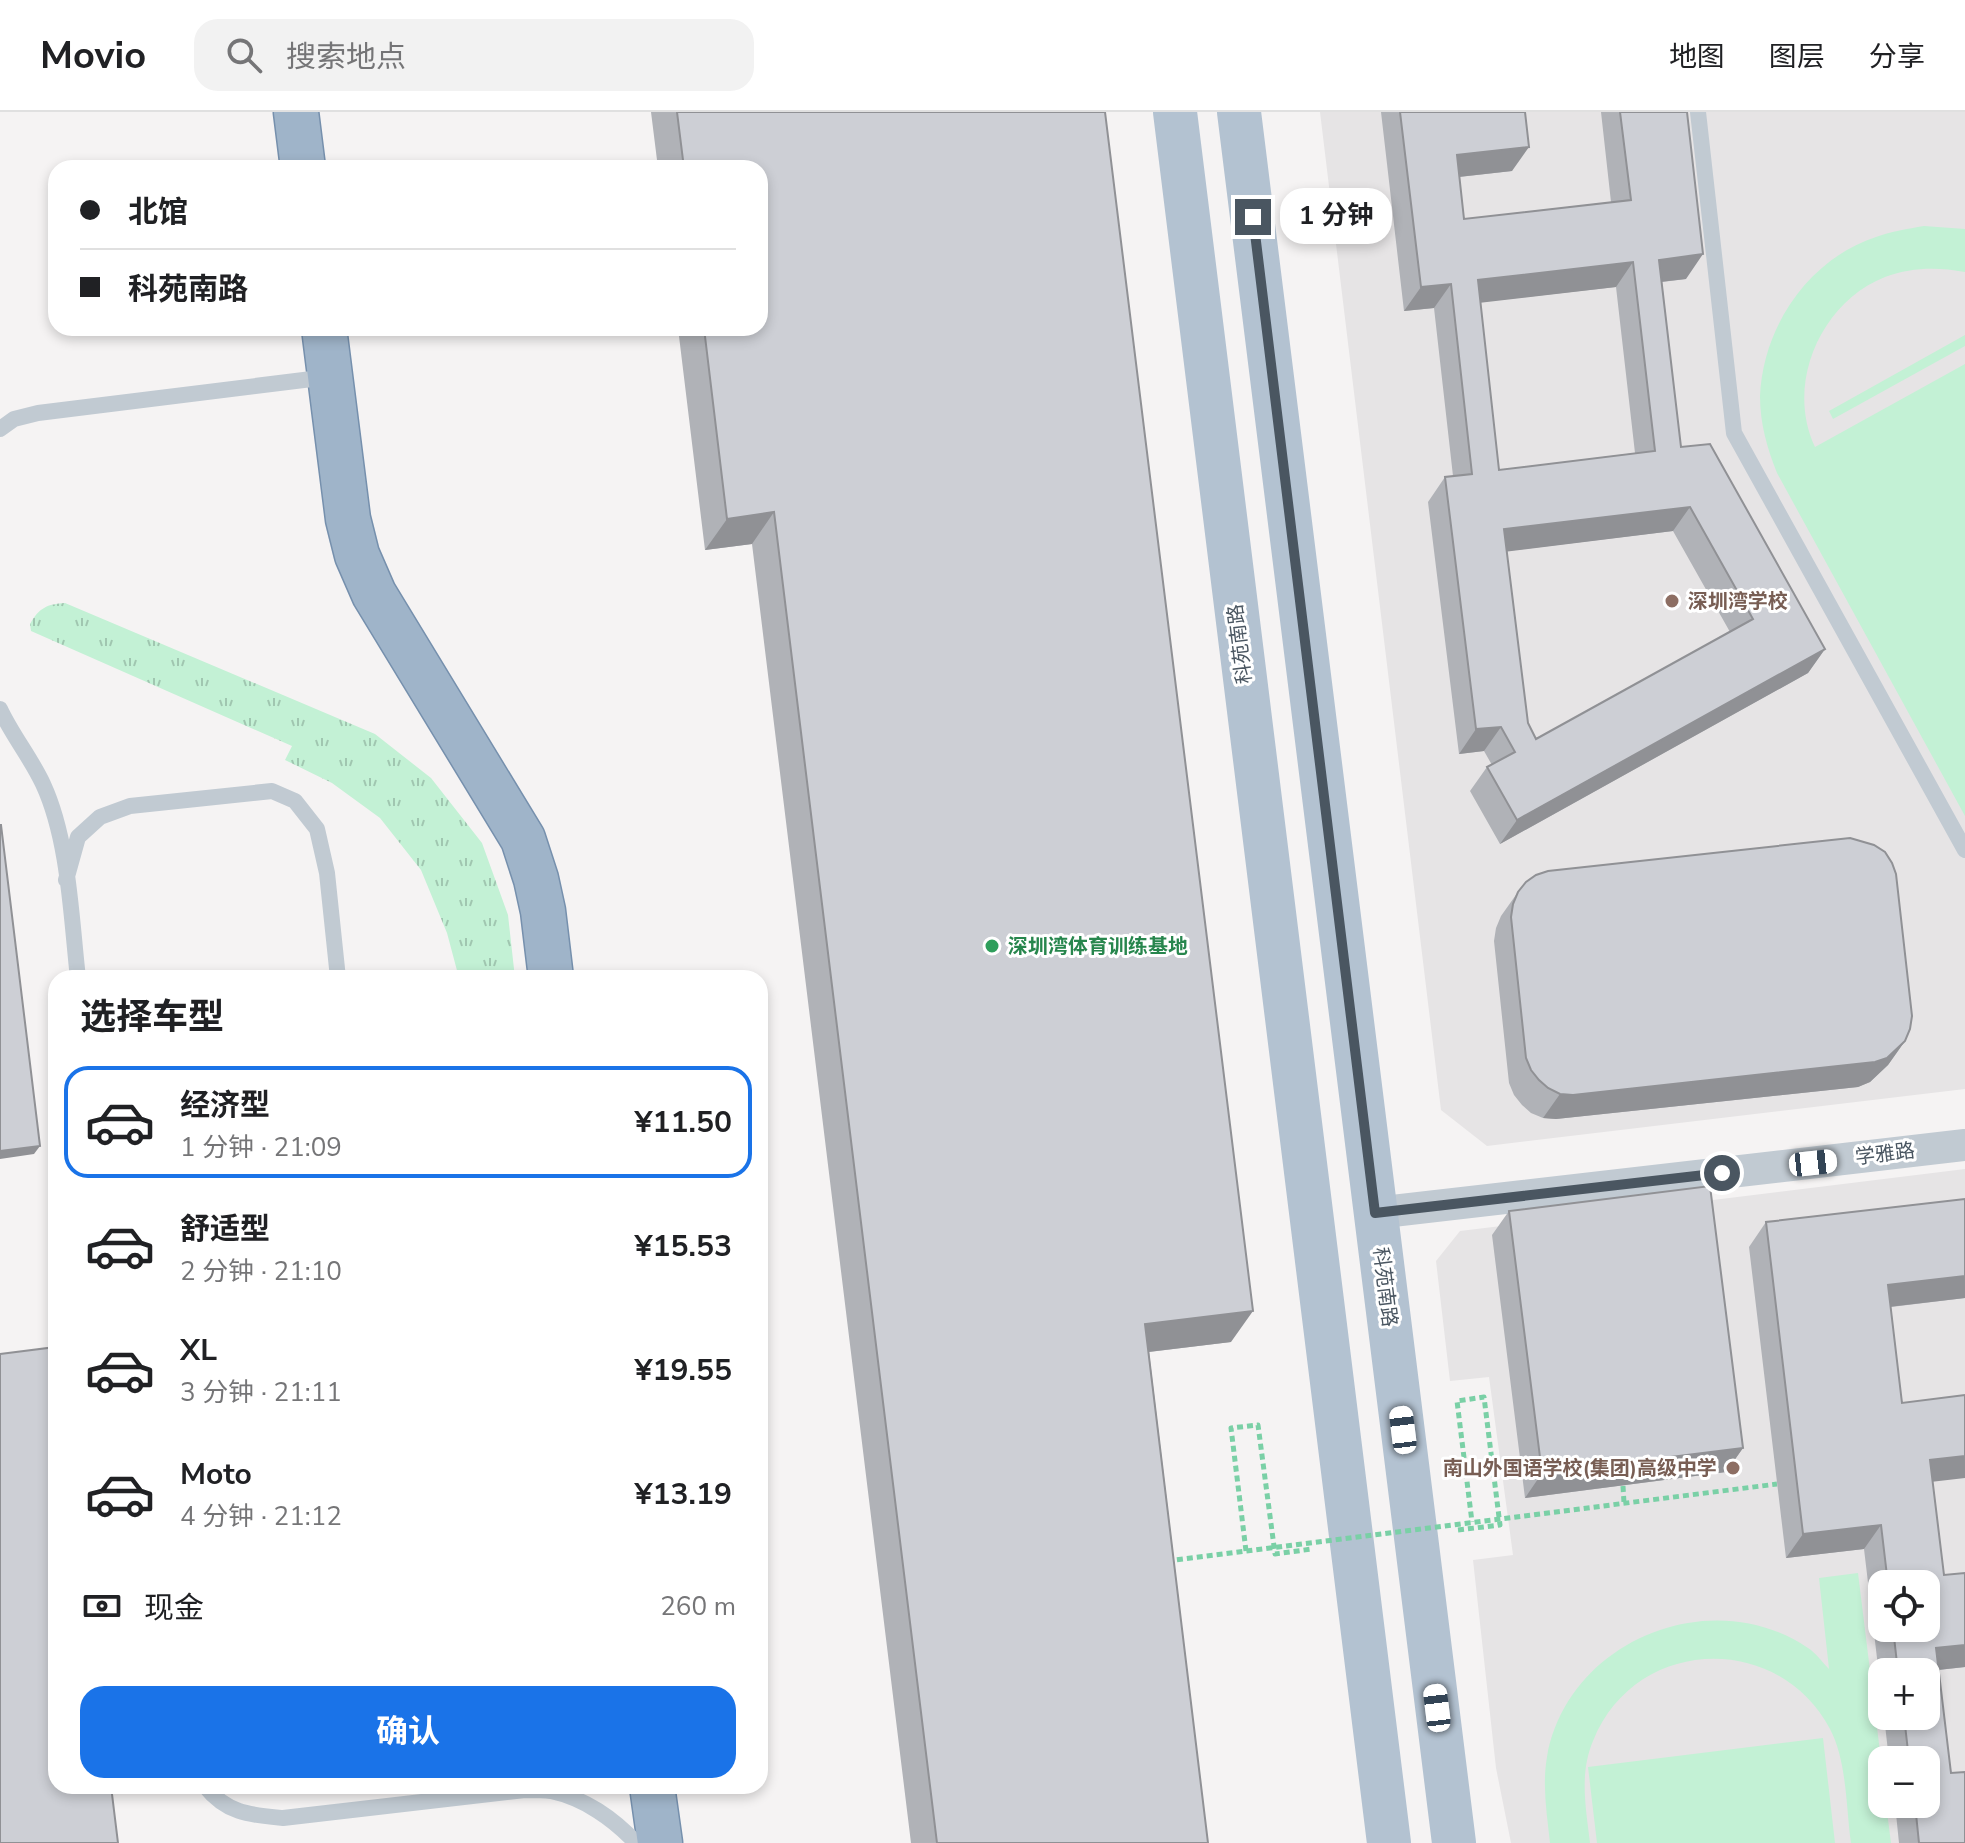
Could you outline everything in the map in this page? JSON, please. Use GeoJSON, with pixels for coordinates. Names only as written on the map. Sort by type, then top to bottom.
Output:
{"type":"FeatureCollection","features":[{"type":"Feature","properties":{"kind":"highway"},"geometry":{"type":"LineString","coordinates":[[296,112],[302,160]]}},
{"type":"Feature","properties":{"kind":"highway"},"geometry":{"type":"LineString","coordinates":[[325,336],[348,519],[357,555],[374,594],[523,839],[543,911],[550,970]]}},
{"type":"Feature","properties":{"kind":"highway"},"geometry":{"type":"LineString","coordinates":[[653,1794],[660,1843]]}},
{"type":"Feature","properties":{"kind":"main road","name":"科苑南路"},"geometry":{"type":"LineString","coordinates":[[1175,112],[1389,1843]]}},
{"type":"Feature","properties":{"kind":"main road","name":"科苑南路"},"geometry":{"type":"LineString","coordinates":[[1239,112],[1454,1843]]}},
{"type":"Feature","properties":{"kind":"street","name":"学雅路"},"geometry":{"type":"LineString","coordinates":[[1375,1213],[1965,1145]]}},
{"type":"Feature","properties":{"kind":"lane"},"geometry":{"type":"LineString","coordinates":[[1698,112],[1734,433],[1965,850]]}},
{"type":"Feature","properties":{"kind":"lane"},"geometry":{"type":"LineString","coordinates":[[0,429],[14,419],[38,413],[330,377]]}},
{"type":"Feature","properties":{"kind":"lane"},"geometry":{"type":"LineString","coordinates":[[0,709],[43,783],[57,823],[77,970]]}},
{"type":"Feature","properties":{"kind":"lane"},"geometry":{"type":"LineString","coordinates":[[66,880],[78,837],[100,817],[130,806],[272,791],[295,801],[317,829],[327,873],[337,970]]}},
{"type":"Feature","properties":{"kind":"lane"},"geometry":{"type":"LineString","coordinates":[[211,1794],[216,1800],[246,1815],[283,1818],[477,1794]]}},
{"type":"Feature","properties":{"kind":"lane"},"geometry":{"type":"LineString","coordinates":[[560,1794],[603,1813],[636,1843]]}},
{"type":"Feature","properties":{"kind":"path"},"geometry":{"type":"LineString","coordinates":[[1458,1530],[1500,1525],[1484,1397],[1457,1401],[1472,1522]]}},
{"type":"Feature","properties":{"kind":"path"},"geometry":{"type":"LineString","coordinates":[[1246,1551],[1231,1428],[1258,1425],[1275,1554],[1317,1549]]}},
{"type":"Feature","properties":{"kind":"path"},"geometry":{"type":"LineString","coordinates":[[1162,1562],[1777,1484]]}},
{"type":"Feature","properties":{"kind":"path"},"geometry":{"type":"LineString","coordinates":[[1623,1486],[1624,1503]]}},
{"type":"Feature","properties":{"kind":"shaded area","name":"深圳湾学校"},"geometry":{"type":"Polygon","coordinates":[[[1320,112],[1965,112],[1965,1089],[1487,1146],[1441,1110],[1320,112]]]}},
{"type":"Feature","properties":{"kind":"shaded area","name":"南山外国语学校(集团)高级中学"},"geometry":{"type":"Polygon","coordinates":[[[1965,1169],[1965,1843],[1511,1843],[1496,1768],[1473,1560],[1513,1555],[1489,1377],[1450,1381],[1436,1261],[1460,1231],[1965,1169]]]}},
{"type":"Feature","properties":{"kind":"green space"},"geometry":{"type":"Polygon","coordinates":[[[1924,226],[1965,229],[1965,272],[1935,269],[1905,271],[1862,289],[1843,305],[1827,325],[1807,372],[1804,397],[1807,423],[1815,447],[1965,364],[1965,816],[1777,473],[1760,406],[1763,370],[1770,345],[1794,298],[1811,279],[1830,261],[1852,247],[1888,233],[1924,226]]]}},
{"type":"Feature","properties":{"kind":"green space"},"geometry":{"type":"Polygon","coordinates":[[[1965,335],[1965,346],[1833,419],[1829,411],[1965,335]]]}},
{"type":"Feature","properties":{"kind":"green space"},"geometry":{"type":"Polygon","coordinates":[[[65,603],[375,734],[431,778],[482,843],[508,915],[514,970],[457,970],[447,933],[421,870],[380,818],[332,783],[285,760],[292,746],[31,631],[30,624],[48,606],[65,603]]]}},
{"type":"Feature","properties":{"kind":"green space"},"geometry":{"type":"Polygon","coordinates":[[[1858,1573],[1868,1658],[1868,1730],[1877,1730],[1879,1746],[1868,1746],[1868,1818],[1888,1818],[1891,1843],[1851,1843],[1840,1755],[1830,1729],[1807,1697],[1777,1675],[1743,1662],[1708,1659],[1673,1665],[1640,1681],[1613,1706],[1593,1741],[1586,1766],[1590,1843],[1550,1843],[1545,1779],[1547,1757],[1560,1716],[1583,1682],[1613,1654],[1649,1634],[1688,1623],[1729,1621],[1770,1629],[1808,1648],[1829,1669],[1819,1578],[1858,1573]]]}},
{"type":"Feature","properties":{"kind":"green space"},"geometry":{"type":"Polygon","coordinates":[[[1823,1738],[1835,1843],[1597,1843],[1588,1767],[1823,1738]]]}},
{"type":"Feature","properties":{"kind":"building","name":"深圳湾体育训练基地"},"geometry":{"type":"Polygon","coordinates":[[[677,112],[1105,112],[1253,1311],[1145,1324],[1208,1843],[937,1843],[774,512],[727,519],[705,336],[768,336],[768,160],[683,160],[677,112]]]}},
{"type":"Feature","properties":{"kind":"building"},"geometry":{"type":"Polygon","coordinates":[[[1400,112],[1525,112],[1529,147],[1457,155],[1464,219],[1631,200],[1620,112],[1687,112],[1703,254],[1659,260],[1681,447],[1710,444],[1825,649],[1517,820],[1487,767],[1515,752],[1501,727],[1476,729],[1445,477],[1472,474],[1451,284],[1421,287],[1400,112]],[[1633,262],[1478,280],[1499,470],[1655,451],[1633,262]],[[1690,507],[1504,529],[1528,723],[1536,739],[1753,619],[1690,507]]]}},
{"type":"Feature","properties":{"kind":"building"},"geometry":{"type":"Polygon","coordinates":[[[0,825],[40,1146],[0,1151],[0,825]]]}},
{"type":"Feature","properties":{"kind":"building"},"geometry":{"type":"Polygon","coordinates":[[[1850,838],[1874,845],[1885,852],[1896,874],[1912,1016],[1905,1041],[1887,1058],[1875,1062],[1573,1095],[1560,1094],[1548,1088],[1531,1070],[1526,1058],[1511,917],[1518,892],[1526,882],[1548,871],[1850,838]]]}},
{"type":"Feature","properties":{"kind":"building"},"geometry":{"type":"Polygon","coordinates":[[[1710,1186],[1743,1448],[1542,1473],[1509,1211],[1710,1186]]]}},
{"type":"Feature","properties":{"kind":"building"},"geometry":{"type":"Polygon","coordinates":[[[1965,1199],[1965,1276],[1888,1285],[1902,1403],[1965,1395],[1965,1456],[1930,1460],[1944,1575],[1965,1573],[1965,1645],[1936,1648],[1937,1658],[1896,1658],[1895,1642],[1940,1642],[1940,1570],[1886,1570],[1881,1525],[1803,1534],[1766,1222],[1965,1199]]]}},
{"type":"Feature","properties":{"kind":"building"},"geometry":{"type":"Polygon","coordinates":[[[48,1348],[48,1794],[112,1794],[118,1843],[0,1843],[0,1354],[48,1348]]]}},
{"type":"Feature","properties":{"kind":"building"},"geometry":{"type":"Polygon","coordinates":[[[1940,1681],[1951,1773],[1965,1772],[1965,1843],[1919,1843],[1916,1818],[1940,1818],[1940,1746],[1907,1746],[1906,1730],[1940,1730],[1940,1681]]]}},
{"type":"Feature","properties":{"kind":"place","name":"深圳湾学校"},"geometry":{"type":"Point","coordinates":[1672,601]}},
{"type":"Feature","properties":{"kind":"place","name":"深圳湾体育训练基地"},"geometry":{"type":"Point","coordinates":[992,946]}},
{"type":"Feature","properties":{"kind":"place","name":"南山外国语学校(集团)高级中学"},"geometry":{"type":"Point","coordinates":[1733,1468]}},
{"type":"Feature","properties":{"kind":"route"},"geometry":{"type":"LineString","coordinates":[[1253,217],[1375,1213],[1722,1173]]}}]}
